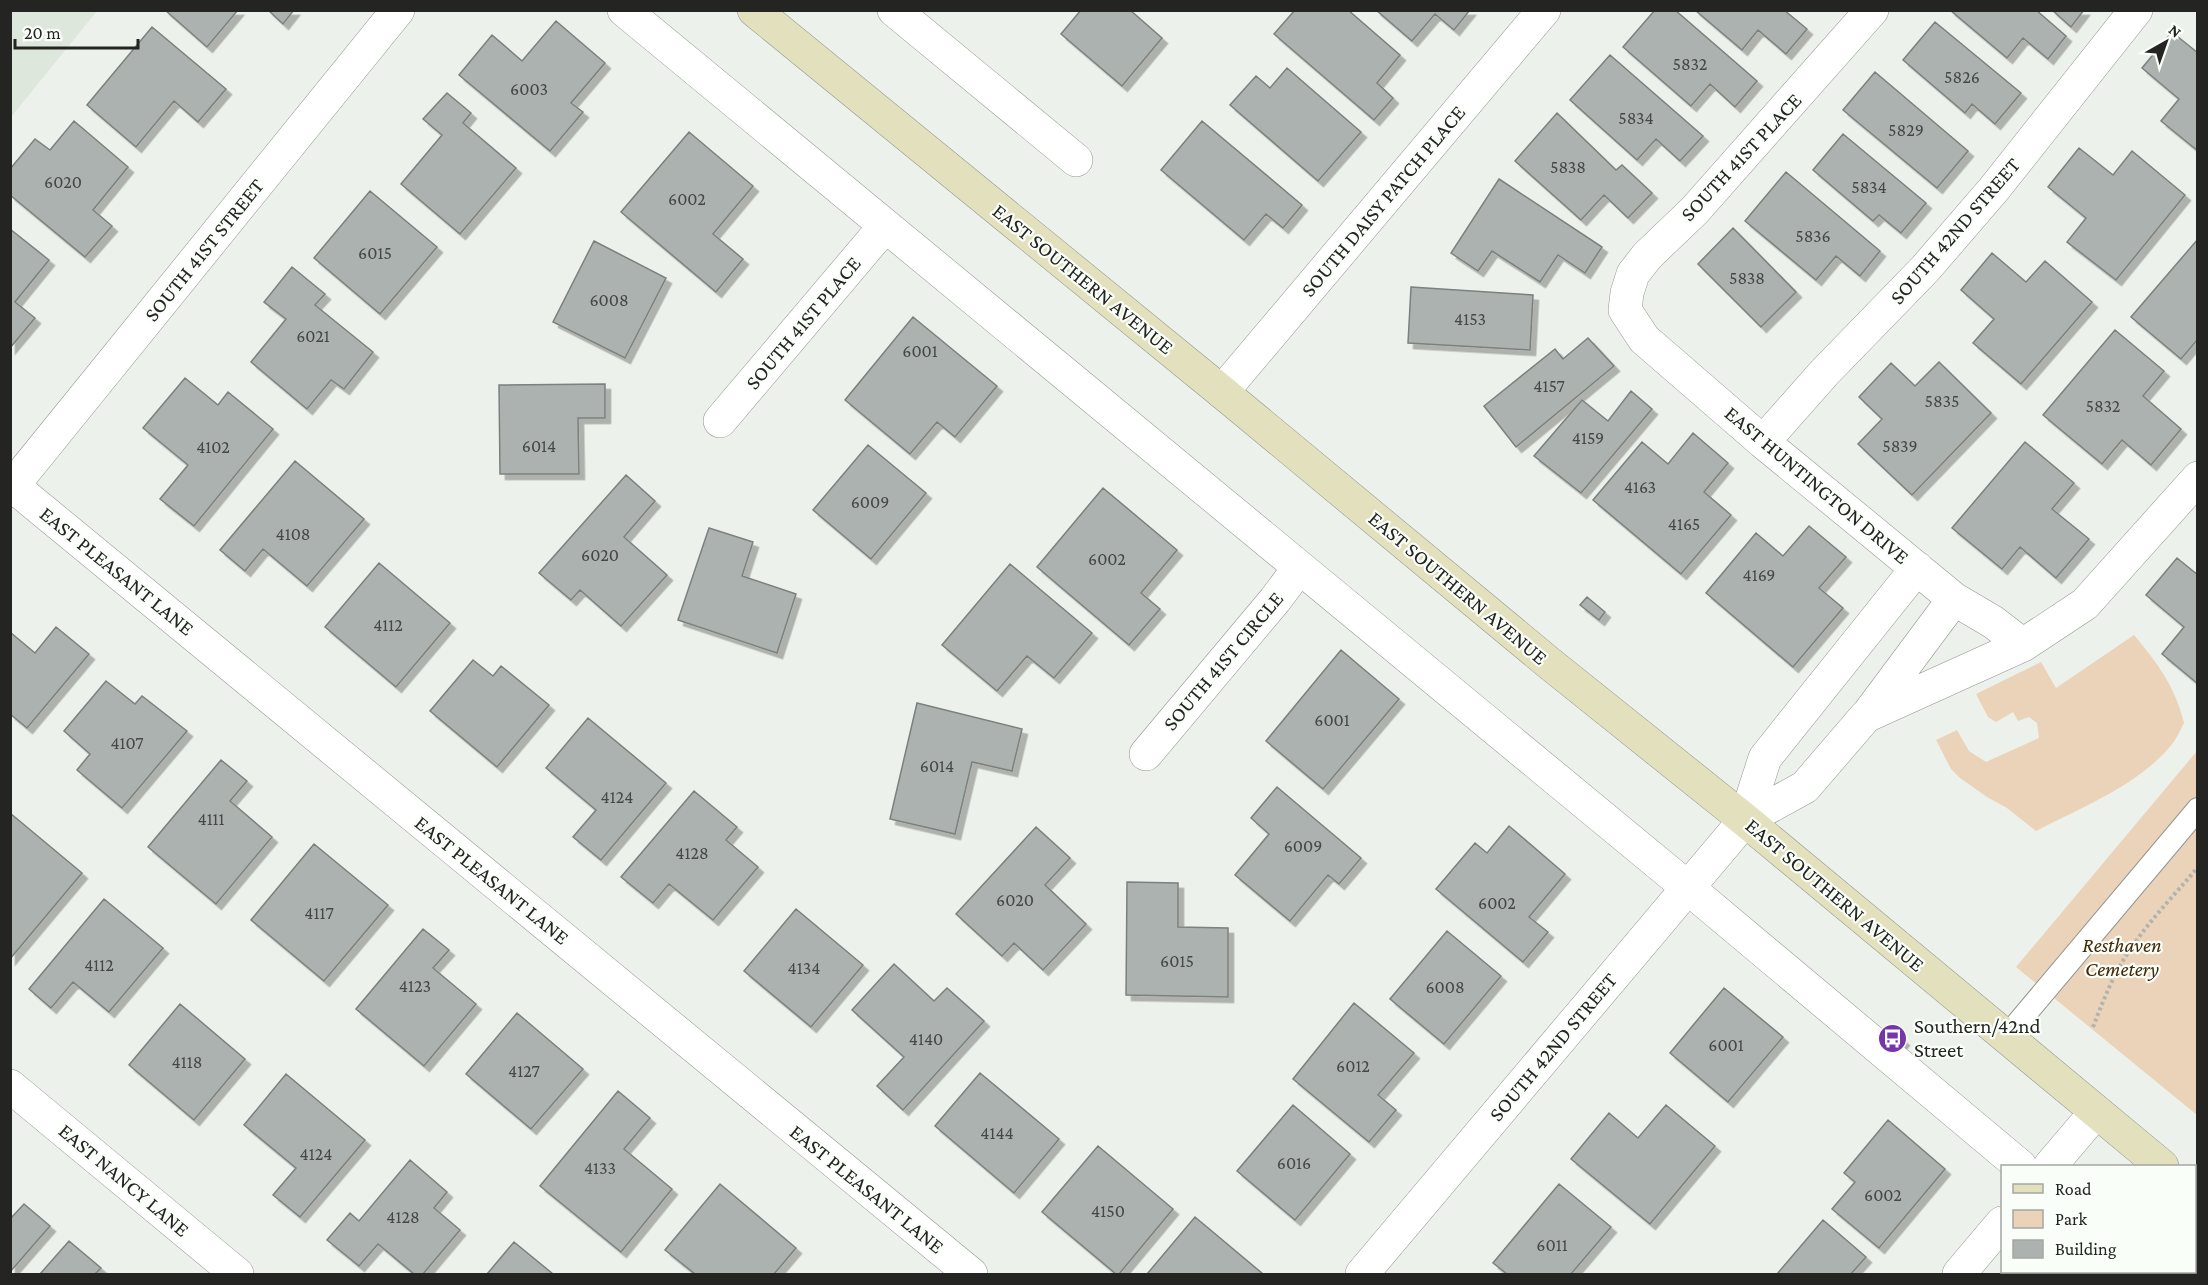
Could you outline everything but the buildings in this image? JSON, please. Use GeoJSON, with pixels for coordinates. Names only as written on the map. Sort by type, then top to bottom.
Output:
{"type":"FeatureCollection","features":[{"type":"Feature","properties":{"kind":"main road","name":"EAST SOUTHERN AVENUE"},"geometry":{"type":"LineString","coordinates":[[754,10],[1222,392],[1549,663],[1745,820],[2160,1165]]}},
{"type":"Feature","properties":{"kind":"street","name":"SOUTH 41ST STREET"},"geometry":{"type":"LineString","coordinates":[[12,488],[398,10]]}},
{"type":"Feature","properties":{"kind":"street"},"geometry":{"type":"LineString","coordinates":[[624,10],[1687,887],[2018,1165]]}},
{"type":"Feature","properties":{"kind":"street"},"geometry":{"type":"LineString","coordinates":[[894,10],[1076,160]]}},
{"type":"Feature","properties":{"kind":"street","name":"SOUTH DAISY PATCH PLACE"},"geometry":{"type":"LineString","coordinates":[[1222,392],[1544,10]]}},
{"type":"Feature","properties":{"kind":"street","name":"SOUTH 41ST PLACE"},"geometry":{"type":"LineString","coordinates":[[1625,310],[1633,274],[1647,256],[1695,210],[1872,10]]}},
{"type":"Feature","properties":{"kind":"street","name":"SOUTH 42ND STREET"},"geometry":{"type":"LineString","coordinates":[[1763,442],[1824,373],[1925,269],[1994,189],[2136,10]]}},
{"type":"Feature","properties":{"kind":"street","name":"SOUTH 41ST PLACE"},"geometry":{"type":"LineString","coordinates":[[720,421],[885,226]]}},
{"type":"Feature","properties":{"kind":"street","name":"EAST HUNTINGTON DRIVE"},"geometry":{"type":"LineString","coordinates":[[1625,310],[1644,339],[1763,442],[1954,598],[1993,622],[2023,645]]}},
{"type":"Feature","properties":{"kind":"street","name":"SOUTH 42ND STREET"},"geometry":{"type":"LineString","coordinates":[[1866,716],[2023,645],[2085,604],[2198,477]]}},
{"type":"Feature","properties":{"kind":"street","name":"EAST PLEASANT LANE"},"geometry":{"type":"LineString","coordinates":[[12,488],[971,1275]]}},
{"type":"Feature","properties":{"kind":"street","name":"SOUTH 41ST CIRCLE"},"geometry":{"type":"LineString","coordinates":[[1146,754],[1299,568]]}},
{"type":"Feature","properties":{"kind":"street","name":"SOUTH 42ND STREET"},"geometry":{"type":"LineString","coordinates":[[1745,820],[1765,758],[1917,568]]}},
{"type":"Feature","properties":{"kind":"street","name":"SOUTH 42ND STREET"},"geometry":{"type":"LineString","coordinates":[[1362,1275],[1745,820],[1805,787],[1866,716],[1954,598]]}},
{"type":"Feature","properties":{"kind":"street","name":"EAST NANCY LANE"},"geometry":{"type":"LineString","coordinates":[[10,1086],[237,1275]]}},
{"type":"Feature","properties":{"kind":"street"},"geometry":{"type":"LineString","coordinates":[[2052,1165],[2096,1112]]}},
{"type":"Feature","properties":{"kind":"street"},"geometry":{"type":"LineString","coordinates":[[1959,1275],[2001,1224]]}},
{"type":"Feature","properties":{"kind":"lane"},"geometry":{"type":"LineString","coordinates":[[2006,1037],[2088,936],[2198,809]]}},
{"type":"Feature","properties":{"kind":"path"},"geometry":{"type":"LineString","coordinates":[[2093,1027],[2111,983],[2140,935],[2198,867]]}},
{"type":"Feature","properties":{"kind":"shaded area"},"geometry":{"type":"Polygon","coordinates":[[[10,11],[97,11],[11,117],[10,11]]]}},
{"type":"Feature","properties":{"kind":"green space"},"geometry":{"type":"Polygon","coordinates":[[[2134,635],[2165,676],[2176,698],[2184,723],[2173,743],[2144,771],[2091,804],[2036,831],[2007,808],[1960,778],[1951,769],[1936,740],[1957,730],[1969,751],[1986,762],[2039,738],[2037,723],[2029,717],[2018,721],[2013,712],[1996,722],[1988,717],[1976,694],[2041,662],[2056,688],[2134,635]]]}},
{"type":"Feature","properties":{"kind":"green space","name":"Resthaven Cemetery"},"geometry":{"type":"Polygon","coordinates":[[[2197,751],[2197,1115],[2016,967],[2197,751]]]}},
{"type":"Feature","properties":{"kind":"place","name":"Southern/42nd Street"},"geometry":{"type":"Point","coordinates":[1893,1038]}}]}
